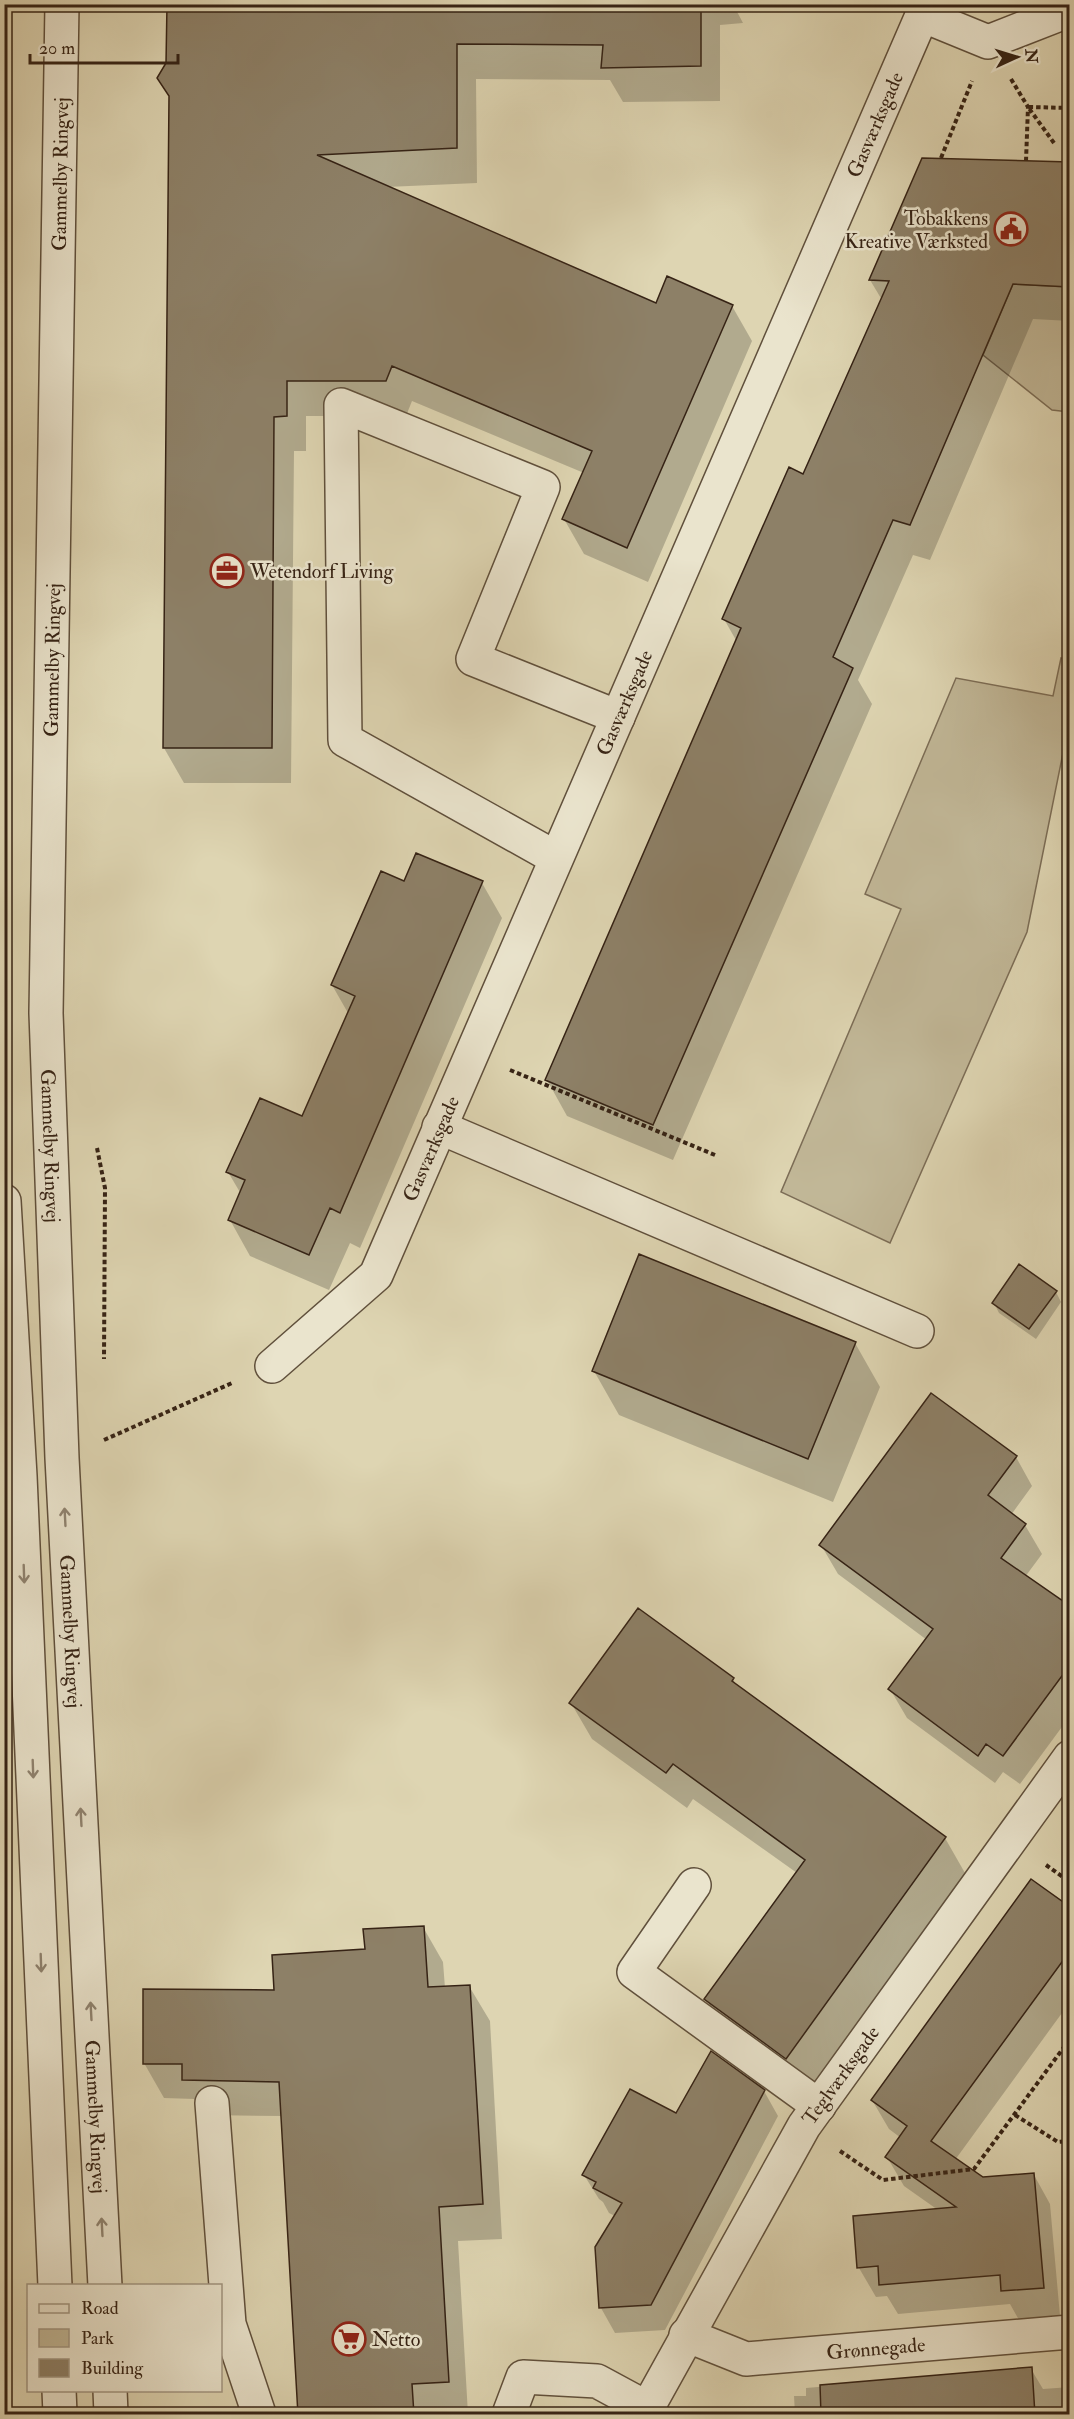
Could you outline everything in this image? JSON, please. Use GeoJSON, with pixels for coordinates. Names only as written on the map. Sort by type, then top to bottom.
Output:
{"type":"FeatureCollection","features":[{"type":"Feature","properties":{"kind":"street","name":"Gammelby Ringvej"},"geometry":{"type":"LineString","coordinates":[[62,4],[46,1013],[62,1458],[105,2284]]}},
{"type":"Feature","properties":{"kind":"street"},"geometry":{"type":"LineString","coordinates":[[924,10],[988,42],[1070,10]]}},
{"type":"Feature","properties":{"kind":"street","name":"Gasværksgade"},"geometry":{"type":"LineString","coordinates":[[272,1366],[376,1275],[924,10]]}},
{"type":"Feature","properties":{"kind":"street"},"geometry":{"type":"LineString","coordinates":[[556,858],[345,740],[341,405],[543,487],[473,659],[618,717]]}},
{"type":"Feature","properties":{"kind":"street"},"geometry":{"type":"LineString","coordinates":[[439,1127],[916,1331]]}},
{"type":"Feature","properties":{"kind":"street"},"geometry":{"type":"LineString","coordinates":[[4,1201],[20,1476],[55,2284]]}},
{"type":"Feature","properties":{"kind":"street","name":"Teglværksgade"},"geometry":{"type":"LineString","coordinates":[[645,2411],[811,2116],[1070,1756]]}},
{"type":"Feature","properties":{"kind":"street"},"geometry":{"type":"LineString","coordinates":[[694,1885],[634,1972],[811,2116]]}},
{"type":"Feature","properties":{"kind":"street"},"geometry":{"type":"LineString","coordinates":[[212,2103],[229,2324],[260,2415]]}},
{"type":"Feature","properties":{"kind":"street","name":"Grønnegade"},"geometry":{"type":"LineString","coordinates":[[686,2335],[746,2359],[1070,2332]]}},
{"type":"Feature","properties":{"kind":"street"},"geometry":{"type":"LineString","coordinates":[[509,2415],[523,2377],[597,2381],[645,2411]]}},
{"type":"Feature","properties":{"kind":"street"},"geometry":{"type":"LineString","coordinates":[[59,2392],[60,2415]]}},
{"type":"Feature","properties":{"kind":"street"},"geometry":{"type":"LineString","coordinates":[[110,2392],[111,2415]]}},
{"type":"Feature","properties":{"kind":"path"},"geometry":{"type":"LineString","coordinates":[[988,42],[1028,107],[1054,143]]}},
{"type":"Feature","properties":{"kind":"path"},"geometry":{"type":"LineString","coordinates":[[941,158],[988,42]]}},
{"type":"Feature","properties":{"kind":"path"},"geometry":{"type":"LineString","coordinates":[[1028,107],[1070,108]]}},
{"type":"Feature","properties":{"kind":"path"},"geometry":{"type":"LineString","coordinates":[[1026,161],[1028,107]]}},
{"type":"Feature","properties":{"kind":"path"},"geometry":{"type":"LineString","coordinates":[[471,1054],[715,1155]]}},
{"type":"Feature","properties":{"kind":"path"},"geometry":{"type":"LineString","coordinates":[[98,1442],[272,1366]]}},
{"type":"Feature","properties":{"kind":"path"},"geometry":{"type":"LineString","coordinates":[[811,2116],[883,2180],[974,2169],[1070,2039]]}},
{"type":"Feature","properties":{"kind":"path"},"geometry":{"type":"LineString","coordinates":[[1015,2115],[1058,2142],[1070,2141]]}},
{"type":"Feature","properties":{"kind":"green space"},"geometry":{"type":"Polygon","coordinates":[[[1013,284],[1069,287],[1069,412],[1052,410],[983,355],[1013,284]]]}},
{"type":"Feature","properties":{"kind":"green space"},"geometry":{"type":"Polygon","coordinates":[[[1061,658],[1069,660],[1069,738],[1066,738],[1027,932],[890,1243],[781,1192],[901,909],[865,894],[956,678],[1053,696],[1061,658]]]}},
{"type":"Feature","properties":{"kind":"building"},"geometry":{"type":"Polygon","coordinates":[[[167,4],[701,4],[701,66],[601,68],[603,45],[457,44],[457,148],[317,155],[656,303],[667,276],[733,305],[627,548],[562,519],[592,451],[392,366],[386,381],[287,381],[287,416],[274,417],[272,748],[163,748],[169,96],[157,78],[166,63],[167,4]]]}},
{"type":"Feature","properties":{"kind":"building"},"geometry":{"type":"Polygon","coordinates":[[[922,158],[1070,162],[1070,287],[1013,284],[910,525],[893,520],[833,657],[853,668],[653,1125],[545,1080],[741,628],[722,619],[789,467],[803,474],[889,281],[869,280],[922,158]]]}},
{"type":"Feature","properties":{"kind":"building"},"geometry":{"type":"Polygon","coordinates":[[[416,853],[483,881],[340,1213],[330,1208],[309,1255],[228,1220],[245,1180],[226,1172],[260,1098],[302,1116],[355,996],[331,985],[381,871],[404,881],[416,853]]]}},
{"type":"Feature","properties":{"kind":"building"},"geometry":{"type":"Polygon","coordinates":[[[639,1254],[856,1342],[808,1459],[592,1371],[639,1254]]]}},
{"type":"Feature","properties":{"kind":"building"},"geometry":{"type":"Polygon","coordinates":[[[1019,1264],[1057,1291],[1029,1329],[992,1303],[1019,1264]]]}},
{"type":"Feature","properties":{"kind":"building"},"geometry":{"type":"Polygon","coordinates":[[[931,1393],[1017,1456],[988,1495],[1026,1524],[1001,1558],[1070,1606],[1070,1665],[1003,1756],[986,1744],[978,1756],[888,1689],[933,1629],[819,1545],[931,1393]]]}},
{"type":"Feature","properties":{"kind":"building"},"geometry":{"type":"Polygon","coordinates":[[[638,1608],[734,1678],[732,1681],[946,1837],[786,2059],[704,1999],[805,1860],[673,1764],[666,1773],[569,1703],[638,1608]]]}},
{"type":"Feature","properties":{"kind":"building"},"geometry":{"type":"Polygon","coordinates":[[[1031,1879],[1070,1907],[1070,1951],[931,2141],[983,2177],[1034,2173],[1044,2288],[1001,2291],[1000,2275],[879,2285],[878,2266],[857,2268],[853,2216],[956,2207],[885,2157],[907,2126],[871,2100],[1031,1879]]]}},
{"type":"Feature","properties":{"kind":"building"},"geometry":{"type":"Polygon","coordinates":[[[424,1926],[428,1987],[470,1985],[483,2204],[439,2207],[449,2382],[412,2384],[414,2415],[298,2415],[279,2082],[182,2080],[182,2064],[143,2064],[143,1989],[274,1990],[272,1955],[365,1949],[363,1929],[424,1926]]]}},
{"type":"Feature","properties":{"kind":"building"},"geometry":{"type":"Polygon","coordinates":[[[711,2051],[765,2090],[651,2305],[599,2308],[595,2247],[622,2203],[593,2188],[596,2182],[582,2175],[630,2089],[676,2113],[711,2051]]]}},
{"type":"Feature","properties":{"kind":"building"},"geometry":{"type":"Polygon","coordinates":[[[1032,2367],[1035,2415],[821,2415],[820,2385],[1032,2367]]]}},
{"type":"Feature","properties":{"kind":"place","name":"Tobakkens Kreative Værksted"},"geometry":{"type":"Point","coordinates":[1011,229]}},
{"type":"Feature","properties":{"kind":"place","name":"Wetendorf Living"},"geometry":{"type":"Point","coordinates":[227,571]}},
{"type":"Feature","properties":{"kind":"place","name":"Netto"},"geometry":{"type":"Point","coordinates":[349,2339]}}]}
